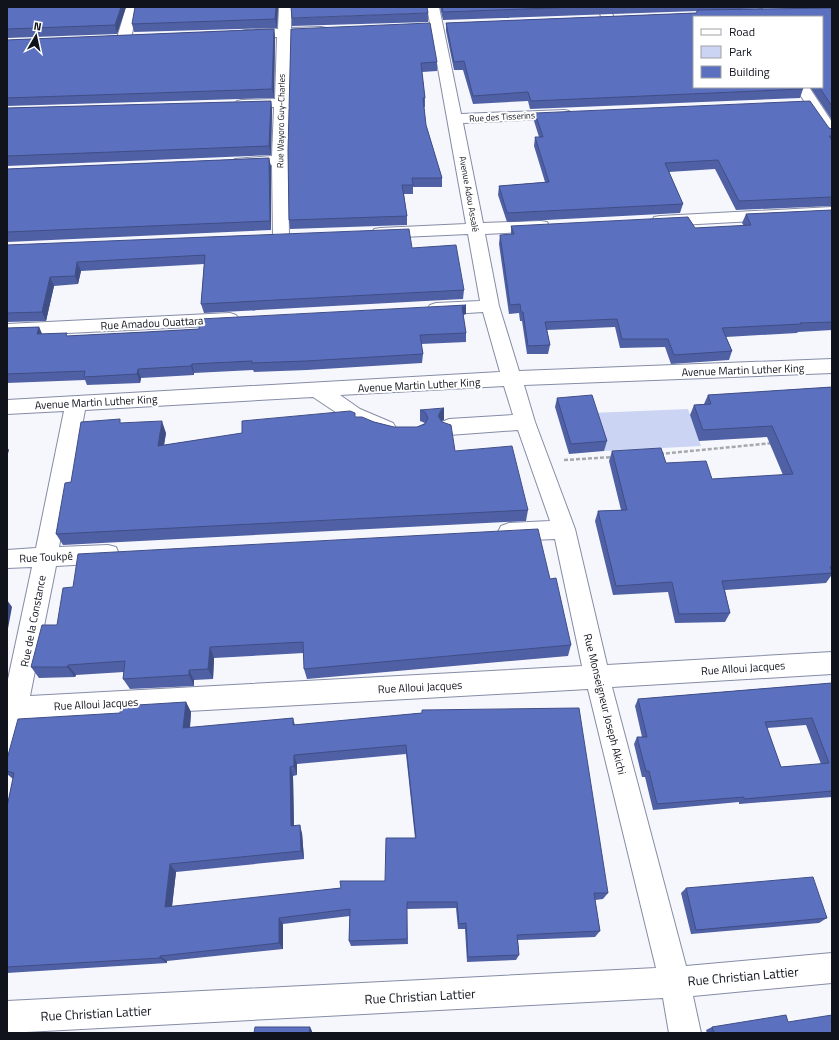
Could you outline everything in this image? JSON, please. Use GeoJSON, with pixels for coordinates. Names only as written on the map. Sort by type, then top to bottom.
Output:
{"type":"FeatureCollection","features":[{"type":"Feature","properties":{"kind":"street"},"geometry":{"type":"LineString","coordinates":[[124,38],[132,7]]}},
{"type":"Feature","properties":{"kind":"street","name":"Rue Wayoro Guy-Charles"},"geometry":{"type":"LineString","coordinates":[[281,236],[280,160],[285,7]]}},
{"type":"Feature","properties":{"kind":"street","name":"Avenue Adou Assalé"},"geometry":{"type":"LineString","coordinates":[[433,7],[490,306],[512,380]]}},
{"type":"Feature","properties":{"kind":"street"},"geometry":{"type":"LineString","coordinates":[[603,7],[609,20]]}},
{"type":"Feature","properties":{"kind":"street"},"geometry":{"type":"LineString","coordinates":[[593,21],[624,19]]}},
{"type":"Feature","properties":{"kind":"street"},"geometry":{"type":"LineString","coordinates":[[230,34],[337,31]]}},
{"type":"Feature","properties":{"kind":"street"},"geometry":{"type":"LineString","coordinates":[[108,39],[139,38]]}},
{"type":"Feature","properties":{"kind":"street"},"geometry":{"type":"LineString","coordinates":[[803,88],[832,133]]}},
{"type":"Feature","properties":{"kind":"street"},"geometry":{"type":"LineString","coordinates":[[227,105],[282,103]]}},
{"type":"Feature","properties":{"kind":"street"},"geometry":{"type":"LineString","coordinates":[[797,104],[813,103]]}},
{"type":"Feature","properties":{"kind":"street","name":"Rue des Tisserins"},"geometry":{"type":"LineString","coordinates":[[455,119],[574,113]]}},
{"type":"Feature","properties":{"kind":"street"},"geometry":{"type":"LineString","coordinates":[[225,162],[280,160]]}},
{"type":"Feature","properties":{"kind":"street"},"geometry":{"type":"LineString","coordinates":[[642,221],[832,212]]}},
{"type":"Feature","properties":{"kind":"street"},"geometry":{"type":"LineString","coordinates":[[367,233],[555,226]]}},
{"type":"Feature","properties":{"kind":"street"},"geometry":{"type":"LineString","coordinates":[[418,310],[490,306]]}},
{"type":"Feature","properties":{"kind":"street","name":"Rue Amadou Ouattara"},"geometry":{"type":"LineString","coordinates":[[7,330],[244,319]]}},
{"type":"Feature","properties":{"kind":"street","name":"Avenue Martin Luther King"},"geometry":{"type":"LineString","coordinates":[[7,407],[512,380],[832,366]]}},
{"type":"Feature","properties":{"kind":"street","name":"Rue Monseigneur Joseph Akichi"},"geometry":{"type":"LineString","coordinates":[[512,380],[525,422],[564,529],[597,677],[675,982],[685,1033]]}},
{"type":"Feature","properties":{"kind":"street"},"geometry":{"type":"LineString","coordinates":[[317,390],[352,414],[367,421],[393,429],[405,429]]}},
{"type":"Feature","properties":{"kind":"street","name":"Rue de la Constance"},"geometry":{"type":"LineString","coordinates":[[7,744],[11,709],[46,557],[76,403]]}},
{"type":"Feature","properties":{"kind":"street"},"geometry":{"type":"LineString","coordinates":[[449,427],[525,422]]}},
{"type":"Feature","properties":{"kind":"street"},"geometry":{"type":"LineString","coordinates":[[492,533],[564,529]]}},
{"type":"Feature","properties":{"kind":"street","name":"Rue Toukpê"},"geometry":{"type":"LineString","coordinates":[[7,559],[126,553]]}},
{"type":"Feature","properties":{"kind":"street","name":"Rue Alloui Jacques"},"geometry":{"type":"LineString","coordinates":[[11,709],[832,663]]}},
{"type":"Feature","properties":{"kind":"street","name":"Rue Christian Lattier"},"geometry":{"type":"LineString","coordinates":[[7,1017],[675,982],[832,968]]}},
{"type":"Feature","properties":{"kind":"path"},"geometry":{"type":"LineString","coordinates":[[657,454],[780,443]]}},
{"type":"Feature","properties":{"kind":"path"},"geometry":{"type":"LineString","coordinates":[[540,462],[618,456]]}},
{"type":"Feature","properties":{"kind":"green space"},"geometry":{"type":"Polygon","coordinates":[[[688,409],[701,446],[604,451],[592,413],[688,409]]]}},
{"type":"Feature","properties":{"kind":"building"},"geometry":{"type":"Polygon","coordinates":[[[7,7],[121,7],[115,25],[7,29],[7,7]]]}},
{"type":"Feature","properties":{"kind":"building"},"geometry":{"type":"Polygon","coordinates":[[[135,7],[276,7],[275,19],[132,24],[135,7]]]}},
{"type":"Feature","properties":{"kind":"building"},"geometry":{"type":"Polygon","coordinates":[[[291,7],[427,7],[428,13],[292,18],[291,7]]]}},
{"type":"Feature","properties":{"kind":"building"},"geometry":{"type":"Polygon","coordinates":[[[442,7],[578,7],[443,12],[442,7]]]}},
{"type":"Feature","properties":{"kind":"building"},"geometry":{"type":"Polygon","coordinates":[[[832,8],[832,106],[820,88],[823,88],[823,16],[693,16],[693,88],[803,89],[531,101],[528,92],[473,96],[464,61],[454,62],[446,23],[696,13],[698,10],[832,8]]]}},
{"type":"Feature","properties":{"kind":"building"},"geometry":{"type":"Polygon","coordinates":[[[430,23],[437,62],[421,63],[425,98],[423,98],[426,125],[442,178],[412,178],[413,185],[402,185],[407,216],[289,220],[288,151],[291,29],[430,23]]]}},
{"type":"Feature","properties":{"kind":"building"},"geometry":{"type":"Polygon","coordinates":[[[274,29],[272,89],[7,98],[7,40],[274,29]]]}},
{"type":"Feature","properties":{"kind":"building"},"geometry":{"type":"Polygon","coordinates":[[[271,101],[269,146],[7,156],[7,108],[271,101]]]}},
{"type":"Feature","properties":{"kind":"building"},"geometry":{"type":"Polygon","coordinates":[[[810,101],[829,128],[832,129],[832,136],[829,136],[832,140],[832,197],[739,201],[718,160],[665,163],[683,204],[507,213],[499,186],[549,182],[535,137],[543,137],[535,113],[810,101]]]}},
{"type":"Feature","properties":{"kind":"building"},"geometry":{"type":"Polygon","coordinates":[[[269,158],[270,221],[7,232],[7,169],[269,158]]]}},
{"type":"Feature","properties":{"kind":"building"},"geometry":{"type":"Polygon","coordinates":[[[832,210],[832,322],[722,328],[732,351],[674,355],[668,339],[622,339],[617,319],[545,322],[550,345],[528,346],[523,312],[521,312],[520,304],[510,305],[500,235],[514,234],[511,226],[688,217],[695,228],[751,225],[746,214],[832,210]]]}},
{"type":"Feature","properties":{"kind":"building"},"geometry":{"type":"Polygon","coordinates":[[[409,229],[412,248],[456,245],[464,290],[201,304],[205,255],[77,262],[75,276],[50,277],[42,312],[7,313],[7,245],[409,229]]]}},
{"type":"Feature","properties":{"kind":"building"},"geometry":{"type":"Polygon","coordinates":[[[466,305],[462,307],[466,333],[420,335],[423,354],[306,361],[252,363],[252,361],[192,364],[191,366],[138,369],[137,374],[84,377],[85,371],[7,374],[7,328],[39,327],[37,334],[67,333],[66,336],[146,332],[199,329],[200,319],[466,305]]]}},
{"type":"Feature","properties":{"kind":"building"},"geometry":{"type":"Polygon","coordinates":[[[832,387],[832,567],[830,567],[832,573],[722,581],[730,613],[679,614],[672,582],[616,586],[598,511],[627,510],[612,451],[661,448],[666,463],[706,461],[712,479],[793,474],[772,426],[703,430],[694,405],[711,404],[708,395],[832,387]]]}},
{"type":"Feature","properties":{"kind":"building"},"geometry":{"type":"Polygon","coordinates":[[[592,395],[607,441],[571,444],[557,398],[592,395]]]}},
{"type":"Feature","properties":{"kind":"building"},"geometry":{"type":"Polygon","coordinates":[[[444,408],[438,416],[442,422],[451,425],[455,451],[512,446],[528,510],[56,534],[65,483],[71,482],[81,422],[120,419],[120,423],[162,421],[158,446],[242,433],[242,421],[350,411],[355,413],[355,417],[362,417],[394,427],[417,427],[425,424],[428,418],[425,412],[420,410],[444,408]]]}},
{"type":"Feature","properties":{"kind":"building"},"geometry":{"type":"Polygon","coordinates":[[[538,529],[550,579],[556,578],[571,645],[304,669],[303,642],[210,647],[208,669],[189,670],[189,675],[123,679],[125,661],[68,665],[67,667],[31,667],[42,625],[57,625],[63,588],[73,587],[78,554],[538,529]]]}},
{"type":"Feature","properties":{"kind":"building"},"geometry":{"type":"Polygon","coordinates":[[[832,683],[832,791],[744,799],[744,797],[657,804],[649,771],[646,771],[637,737],[647,737],[638,699],[832,683]],[[812,718],[765,722],[781,767],[829,763],[812,718]]]}},
{"type":"Feature","properties":{"kind":"building"},"geometry":{"type":"Polygon","coordinates":[[[186,702],[183,728],[293,718],[293,725],[422,713],[422,710],[579,708],[608,893],[594,893],[600,931],[517,935],[519,955],[468,957],[466,923],[459,924],[457,902],[407,902],[407,939],[349,941],[350,909],[279,918],[279,943],[160,956],[160,958],[7,967],[7,807],[14,773],[7,771],[7,759],[18,719],[120,713],[121,706],[186,702]],[[406,745],[294,755],[294,766],[290,767],[291,826],[300,825],[301,851],[170,864],[165,907],[341,888],[340,881],[385,881],[386,838],[416,838],[406,745]]]}},
{"type":"Feature","properties":{"kind":"building"},"geometry":{"type":"Polygon","coordinates":[[[813,877],[827,918],[696,930],[686,888],[813,877]]]}},
{"type":"Feature","properties":{"kind":"building"},"geometry":{"type":"Polygon","coordinates":[[[786,1015],[788,1022],[832,1015],[832,1033],[714,1033],[712,1027],[786,1015]]]}},
{"type":"Feature","properties":{"kind":"building"},"geometry":{"type":"Polygon","coordinates":[[[255,1027],[310,1027],[309,1033],[254,1033],[255,1027]]]}}]}
